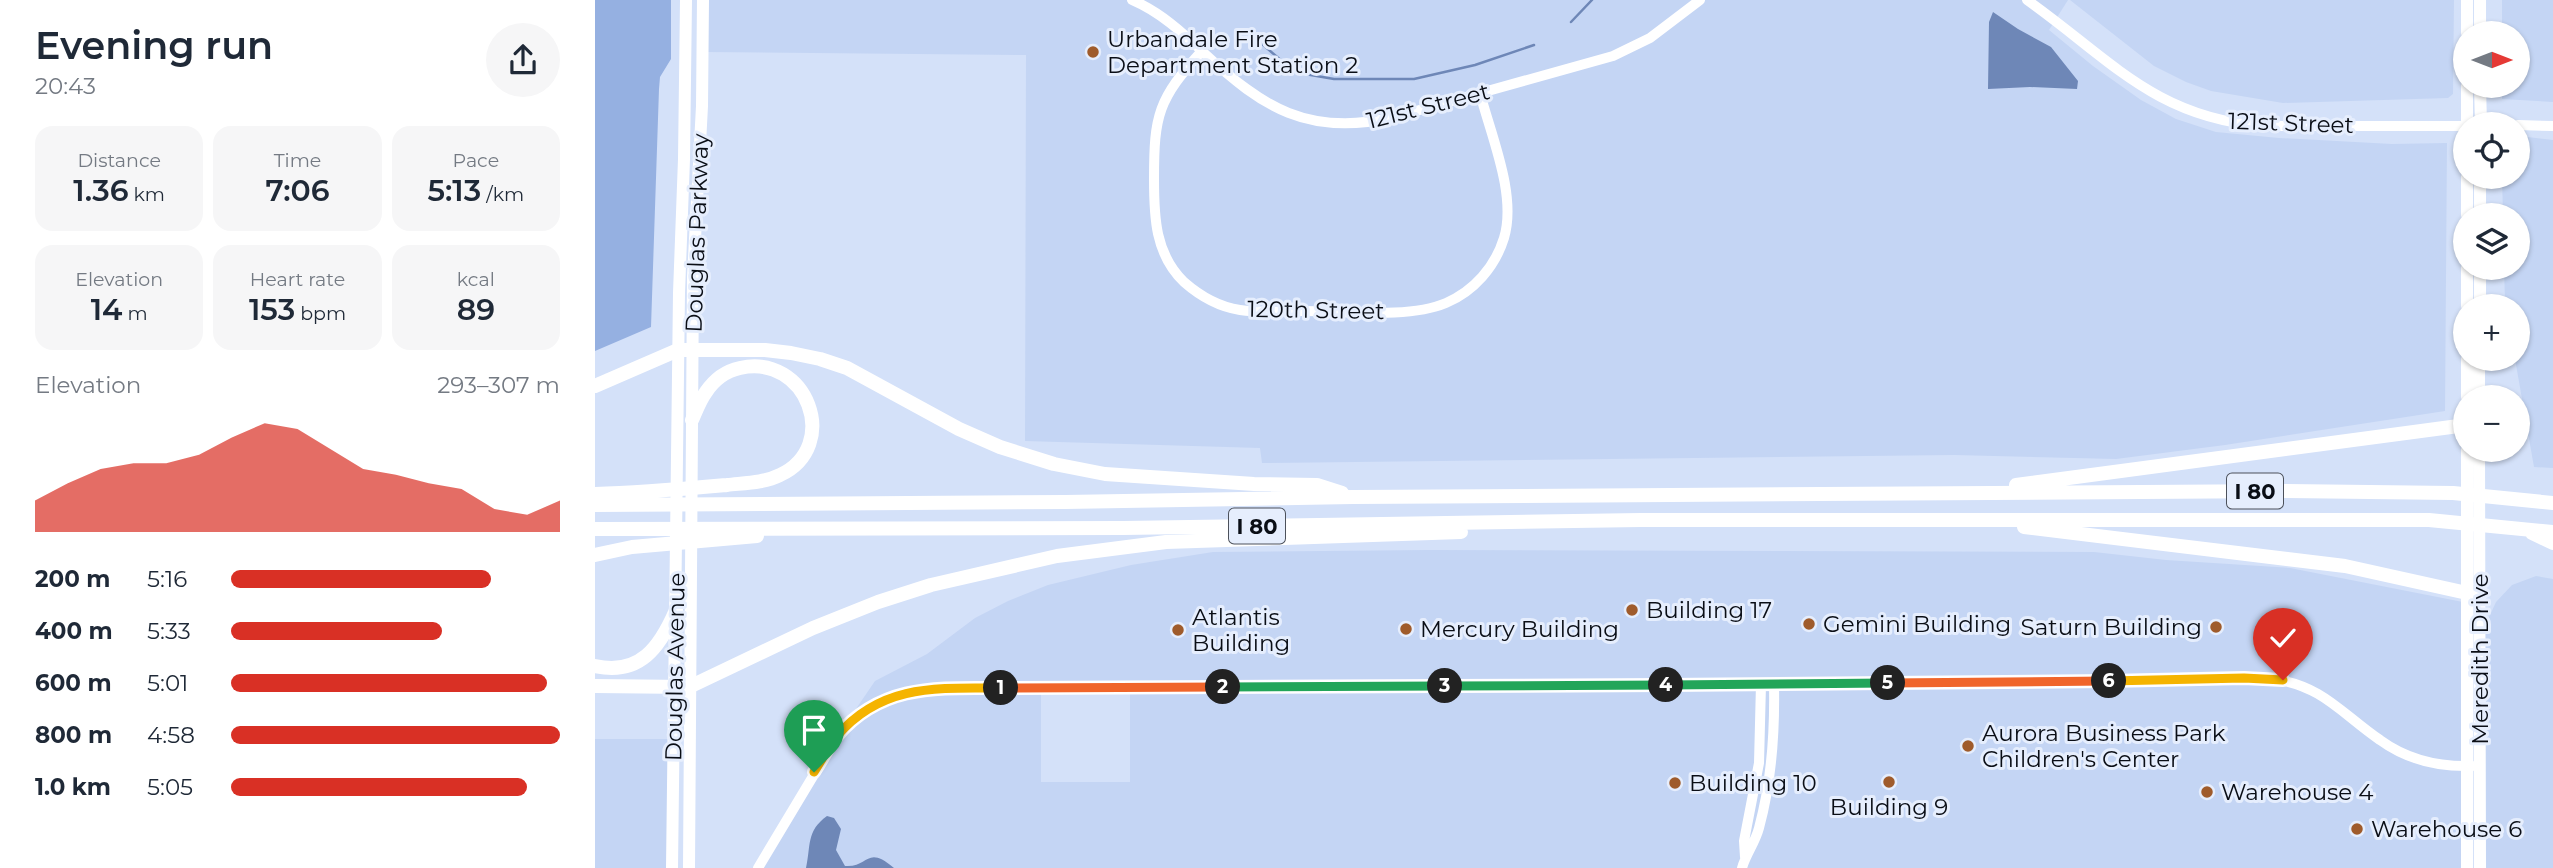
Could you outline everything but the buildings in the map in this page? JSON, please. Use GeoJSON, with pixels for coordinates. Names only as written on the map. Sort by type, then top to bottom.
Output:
{"type":"FeatureCollection","features":[{"type":"Feature","properties":{"kind":"highway"},"geometry":{"type":"LineString","coordinates":[[595,386],[686,350],[765,350],[820,359],[847,368],[958,429],[1000,447],[1054,464],[1105,474],[1254,484],[1317,485],[1353,496]]}},
{"type":"Feature","properties":{"kind":"highway"},"geometry":{"type":"LineString","coordinates":[[595,494],[651,493],[770,479],[789,470],[802,457],[812,429],[807,399],[792,380],[769,368],[749,366],[730,370],[715,382],[706,392],[692,420]]}},
{"type":"Feature","properties":{"kind":"highway"},"geometry":{"type":"LineString","coordinates":[[1957,493],[2453,427]]}},
{"type":"Feature","properties":{"kind":"highway","name":"I 80"},"geometry":{"type":"LineString","coordinates":[[595,505],[1065,502],[1353,496],[2402,492],[2453,493],[2553,503]]}},
{"type":"Feature","properties":{"kind":"highway"},"geometry":{"type":"LineString","coordinates":[[1960,519],[2345,566],[2474,593]]}},
{"type":"Feature","properties":{"kind":"highway","name":"I 80"},"geometry":{"type":"LineString","coordinates":[[595,529],[1123,528],[1641,520],[1960,519],[2429,520],[2553,532]]}},
{"type":"Feature","properties":{"kind":"highway"},"geometry":{"type":"LineString","coordinates":[[595,686],[682,687],[800,633],[879,602],[969,575],[1057,556],[1166,542],[1521,531],[1641,520]]}},
{"type":"Feature","properties":{"kind":"highway"},"geometry":{"type":"LineString","coordinates":[[595,555],[632,547],[874,527]]}},
{"type":"Feature","properties":{"kind":"highway"},"geometry":{"type":"LineString","coordinates":[[2524,530],[2553,543]]}},
{"type":"Feature","properties":{"kind":"highway"},"geometry":{"type":"LineString","coordinates":[[595,666],[620,668],[646,657],[664,636],[676,610]]}},
{"type":"Feature","properties":{"kind":"main road","name":"Douglas Parkway"},"geometry":{"type":"LineString","coordinates":[[687,0],[686,350],[692,420],[691,466]]}},
{"type":"Feature","properties":{"kind":"main road","name":"Douglas Parkway"},"geometry":{"type":"LineString","coordinates":[[677,466],[693,277],[703,0]]}},
{"type":"Feature","properties":{"kind":"main road"},"geometry":{"type":"LineString","coordinates":[[2467,0],[2467,21]]}},
{"type":"Feature","properties":{"kind":"main road"},"geometry":{"type":"LineString","coordinates":[[2480,0],[2480,21]]}},
{"type":"Feature","properties":{"kind":"main road","name":"Meredith Drive"},"geometry":{"type":"LineString","coordinates":[[2473,462],[2474,766],[2480,868]]}},
{"type":"Feature","properties":{"kind":"main road","name":"Douglas Avenue"},"geometry":{"type":"LineString","coordinates":[[677,466],[676,610],[682,687],[689,868]]}},
{"type":"Feature","properties":{"kind":"main road","name":"Douglas Avenue"},"geometry":{"type":"LineString","coordinates":[[672,868],[690,566],[691,466]]}},
{"type":"Feature","properties":{"kind":"main road","name":"Meredith Drive"},"geometry":{"type":"LineString","coordinates":[[2467,868],[2474,766]]}},
{"type":"Feature","properties":{"kind":"street","name":"121st Street"},"geometry":{"type":"LineString","coordinates":[[1132,0],[1168,21],[1244,89],[1266,104],[1287,113],[1323,122],[1358,124],[1480,93],[1622,52],[1667,27],[1700,0]]}},
{"type":"Feature","properties":{"kind":"street","name":"121st Street"},"geometry":{"type":"LineString","coordinates":[[2027,0],[2147,91],[2164,101],[2203,116],[2232,123],[2263,126],[2453,125]]}},
{"type":"Feature","properties":{"kind":"street","name":"120th Street"},"geometry":{"type":"LineString","coordinates":[[1202,51],[1173,84],[1157,119],[1154,143],[1154,209],[1157,234],[1169,264],[1194,290],[1218,304],[1242,310],[1411,312],[1446,303],[1469,289],[1488,270],[1504,235],[1508,207],[1480,93]]}},
{"type":"Feature","properties":{"kind":"street"},"geometry":{"type":"LineString","coordinates":[[2530,125],[2553,126]]}},
{"type":"Feature","properties":{"kind":"street"},"geometry":{"type":"LineString","coordinates":[[758,868],[836,738],[848,725],[876,704],[913,690],[2274,679],[2327,698],[2379,740],[2410,757],[2474,766]]}},
{"type":"Feature","properties":{"kind":"street"},"geometry":{"type":"LineString","coordinates":[[1744,863],[1744,841],[1759,763],[1761,684]]}},
{"type":"Feature","properties":{"kind":"street"},"geometry":{"type":"LineString","coordinates":[[1744,863],[1758,831],[1770,780],[1775,741],[1775,684]]}},
{"type":"Feature","properties":{"kind":"shaded area"},"geometry":{"type":"Polygon","coordinates":[[[595,0],[671,0],[671,59],[660,77],[659,89],[651,327],[595,351],[595,0]]]}},
{"type":"Feature","properties":{"kind":"shaded area"},"geometry":{"type":"Polygon","coordinates":[[[703,0],[2068,0],[2049,30],[2141,100],[2176,119],[2216,132],[2279,138],[2392,144],[2447,143],[2445,411],[2116,459],[1954,455],[1262,463],[1260,448],[1025,441],[1026,55],[703,52],[703,0]]]}},
{"type":"Feature","properties":{"kind":"shaded area"},"geometry":{"type":"Polygon","coordinates":[[[2070,0],[2454,0],[2453,94],[2448,98],[2283,103],[2211,91],[2154,66],[2070,0]]]}},
{"type":"Feature","properties":{"kind":"shaded area"},"geometry":{"type":"Polygon","coordinates":[[[2502,0],[2553,0],[2553,102],[2502,99],[2531,98],[2531,21],[2502,21],[2502,0]]]}},
{"type":"Feature","properties":{"kind":"shaded area"},"geometry":{"type":"Polygon","coordinates":[[[1993,12],[2051,47],[2078,81],[2077,89],[1988,89],[1989,22],[1993,12]]]}},
{"type":"Feature","properties":{"kind":"shaded area"},"geometry":{"type":"Polygon","coordinates":[[[2530,137],[2553,140],[2553,468],[2534,467],[2530,444],[2530,385],[2520,385],[2517,371],[2530,371],[2530,294],[2505,294],[2504,280],[2530,280],[2530,203],[2503,203],[2502,189],[2530,189],[2530,137]]]}},
{"type":"Feature","properties":{"kind":"shaded area"},"geometry":{"type":"Polygon","coordinates":[[[1213,552],[2094,552],[2166,560],[2290,568],[2468,603],[2467,868],[758,868],[836,738],[875,681],[927,654],[975,618],[1048,585],[1131,565],[1213,552]],[[1041,688],[1041,782],[1130,782],[1130,688],[1041,688]]]}},
{"type":"Feature","properties":{"kind":"shaded area"},"geometry":{"type":"Polygon","coordinates":[[[2536,576],[2553,579],[2553,868],[2480,868],[2480,637],[2496,602],[2512,585],[2536,576]]]}},
{"type":"Feature","properties":{"kind":"shaded area"},"geometry":{"type":"Polygon","coordinates":[[[595,739],[674,739],[672,868],[595,868],[595,739]]]}},
{"type":"Feature","properties":{"kind":"shaded area"},"geometry":{"type":"Polygon","coordinates":[[[827,816],[834,818],[841,829],[836,850],[845,866],[853,866],[873,857],[894,868],[806,868],[812,833],[827,816]]]}},
{"type":"Feature","properties":{"kind":"waterway"},"geometry":{"type":"LineString","coordinates":[[1571,22],[1592,0]]}},
{"type":"Feature","properties":{"kind":"waterway"},"geometry":{"type":"LineString","coordinates":[[1247,31],[1299,73],[1334,79],[1414,79],[1475,65],[1534,45]]}},
{"type":"Feature","properties":{"kind":"place","name":"Urbandale Fire Department Station 2"},"geometry":{"type":"Point","coordinates":[1093,52]}},
{"type":"Feature","properties":{"kind":"place","name":"Building 17"},"geometry":{"type":"Point","coordinates":[1632,610]}},
{"type":"Feature","properties":{"kind":"place","name":"Gemini Building"},"geometry":{"type":"Point","coordinates":[1809,624]}},
{"type":"Feature","properties":{"kind":"place","name":"Saturn Building"},"geometry":{"type":"Point","coordinates":[2216,627]}},
{"type":"Feature","properties":{"kind":"place","name":"Mercury Building"},"geometry":{"type":"Point","coordinates":[1406,629]}},
{"type":"Feature","properties":{"kind":"place","name":"Atlantis Building"},"geometry":{"type":"Point","coordinates":[1178,630]}},
{"type":"Feature","properties":{"kind":"place","name":"Aurora Business Park Children's Center"},"geometry":{"type":"Point","coordinates":[1968,746]}},
{"type":"Feature","properties":{"kind":"place","name":"Building 9"},"geometry":{"type":"Point","coordinates":[1889,782]}},
{"type":"Feature","properties":{"kind":"place","name":"Building 10"},"geometry":{"type":"Point","coordinates":[1675,783]}},
{"type":"Feature","properties":{"kind":"place","name":"Warehouse 4"},"geometry":{"type":"Point","coordinates":[2207,792]}},
{"type":"Feature","properties":{"kind":"place","name":"Warehouse 6"},"geometry":{"type":"Point","coordinates":[2357,829]}},
{"type":"Feature","properties":{"kind":"route"},"geometry":{"type":"LineString","coordinates":[[814,772],[836,738],[866,710],[888,698],[913,690],[1591,686],[2244,678],[2283,680]]}}]}
